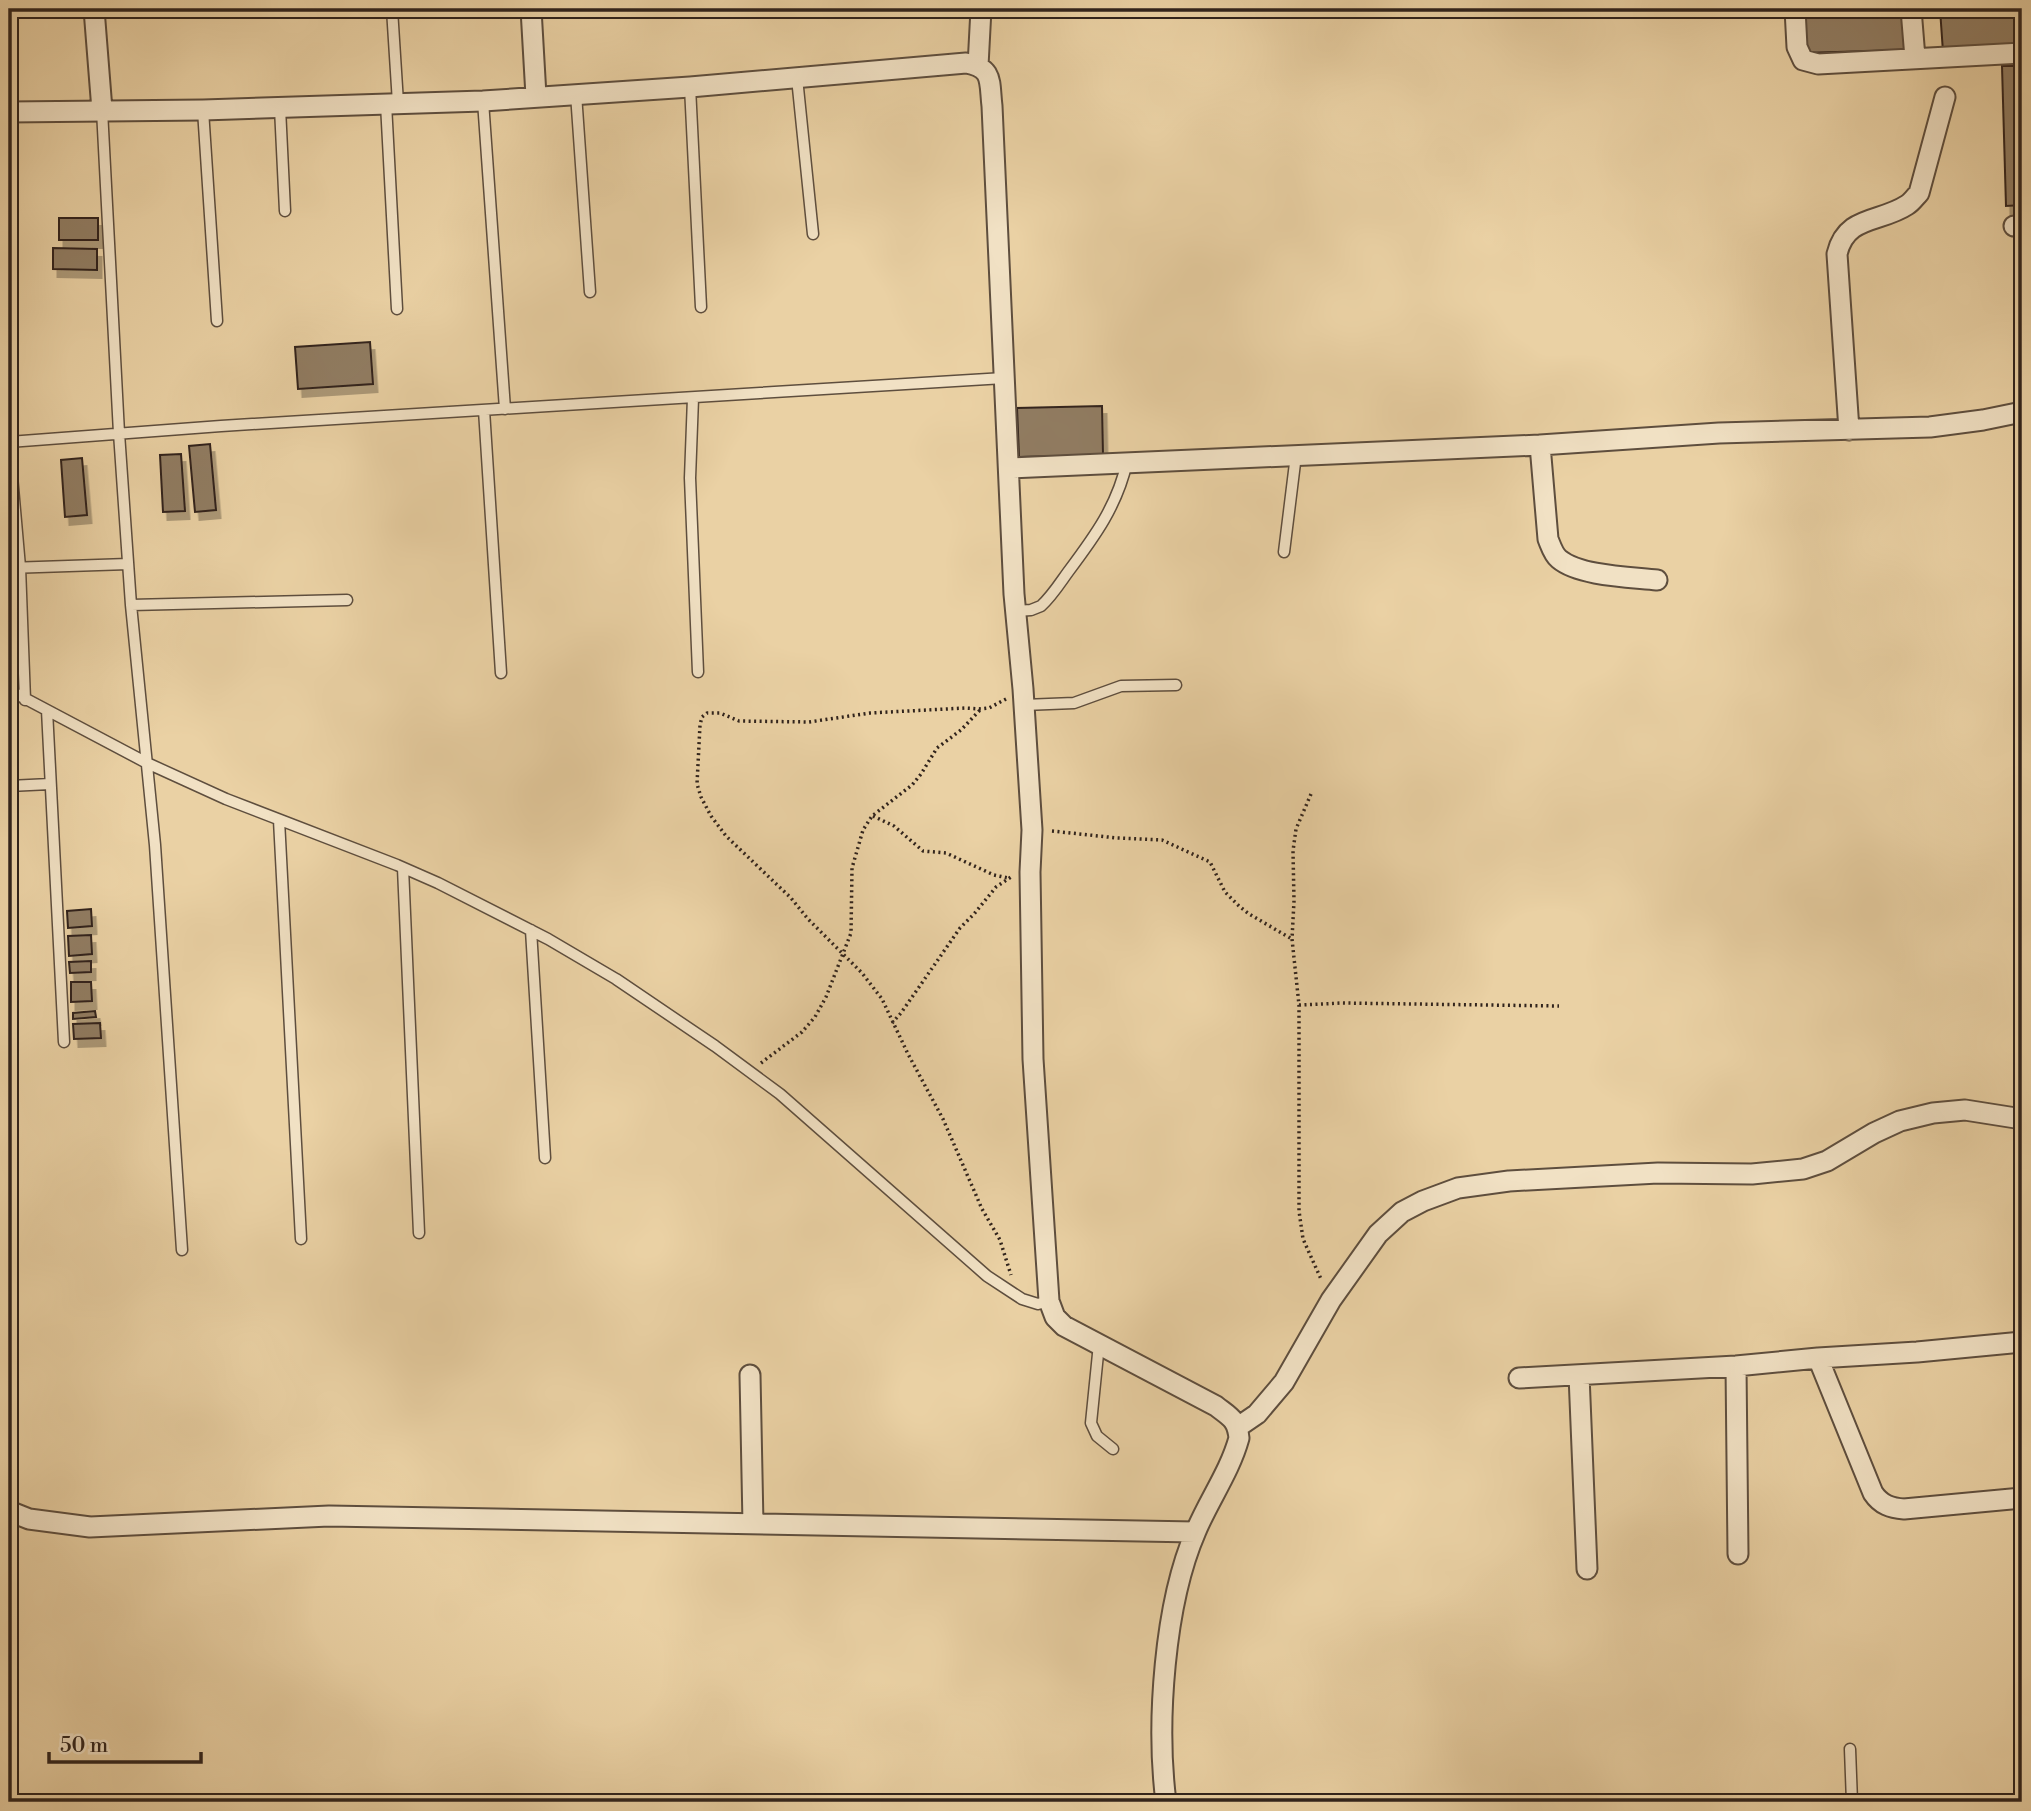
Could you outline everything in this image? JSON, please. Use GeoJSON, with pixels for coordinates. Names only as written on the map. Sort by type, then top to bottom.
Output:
{"type":"FeatureCollection","features":[{"type":"Feature","properties":{"kind":"street"},"geometry":{"type":"LineString","coordinates":[[94,9],[102,110]]}},
{"type":"Feature","properties":{"kind":"street"},"geometry":{"type":"LineString","coordinates":[[531,9],[536,96]]}},
{"type":"Feature","properties":{"kind":"street"},"geometry":{"type":"LineString","coordinates":[[978,66],[981,9]]}},
{"type":"Feature","properties":{"kind":"street"},"geometry":{"type":"LineString","coordinates":[[1795,9],[1797,47],[1803,60],[1818,64],[2022,53]]}},
{"type":"Feature","properties":{"kind":"street"},"geometry":{"type":"LineString","coordinates":[[1911,9],[1915,58]]}},
{"type":"Feature","properties":{"kind":"street"},"geometry":{"type":"LineString","coordinates":[[9,112],[392,104],[690,87],[966,63],[985,70],[992,106],[1016,611],[1032,830],[1030,872],[1033,1059],[1049,1301],[1055,1317],[1065,1326],[1216,1406],[1234,1419],[1238,1427],[1237,1447],[1195,1532],[1168,1637],[1163,1712],[1163,1780],[1166,1802]]}},
{"type":"Feature","properties":{"kind":"street"},"geometry":{"type":"LineString","coordinates":[[1849,430],[1838,254],[1840,243],[1853,228],[1909,204],[1919,193],[1945,97]]}},
{"type":"Feature","properties":{"kind":"street"},"geometry":{"type":"LineString","coordinates":[[1009,468],[1540,445],[1719,433],[1930,426],[2022,412]]}},
{"type":"Feature","properties":{"kind":"street"},"geometry":{"type":"LineString","coordinates":[[1540,445],[1548,539],[1552,551],[1559,559],[1585,571],[1657,580]]}},
{"type":"Feature","properties":{"kind":"street"},"geometry":{"type":"LineString","coordinates":[[1238,1427],[1256,1414],[1283,1382],[1331,1300],[1386,1225],[1402,1212],[1458,1188],[1572,1177],[1658,1173],[1752,1174],[1803,1169],[1827,1161],[1900,1121],[1933,1113],[1965,1110],[2022,1119]]}},
{"type":"Feature","properties":{"kind":"street"},"geometry":{"type":"LineString","coordinates":[[1518,1378],[1736,1366],[1818,1357],[1917,1352],[2022,1342]]}},
{"type":"Feature","properties":{"kind":"street"},"geometry":{"type":"LineString","coordinates":[[1818,1357],[1873,1493],[1881,1503],[1904,1509],[2022,1498]]}},
{"type":"Feature","properties":{"kind":"street"},"geometry":{"type":"LineString","coordinates":[[1736,1366],[1738,1554]]}},
{"type":"Feature","properties":{"kind":"street"},"geometry":{"type":"LineString","coordinates":[[750,1375],[752,1524]]}},
{"type":"Feature","properties":{"kind":"street"},"geometry":{"type":"LineString","coordinates":[[1579,1375],[1587,1569]]}},
{"type":"Feature","properties":{"kind":"street"},"geometry":{"type":"LineString","coordinates":[[9,1511],[29,1519],[90,1527],[329,1516],[1195,1532]]}},
{"type":"Feature","properties":{"kind":"lane"},"geometry":{"type":"LineString","coordinates":[[392,9],[397,309]]}},
{"type":"Feature","properties":{"kind":"lane"},"geometry":{"type":"LineString","coordinates":[[797,78],[813,234]]}},
{"type":"Feature","properties":{"kind":"lane"},"geometry":{"type":"LineString","coordinates":[[690,87],[701,307]]}},
{"type":"Feature","properties":{"kind":"lane"},"geometry":{"type":"LineString","coordinates":[[576,94],[590,292]]}},
{"type":"Feature","properties":{"kind":"lane"},"geometry":{"type":"LineString","coordinates":[[483,100],[505,409]]}},
{"type":"Feature","properties":{"kind":"lane"},"geometry":{"type":"LineString","coordinates":[[280,108],[285,211]]}},
{"type":"Feature","properties":{"kind":"lane"},"geometry":{"type":"LineString","coordinates":[[102,110],[128,564],[156,858],[182,1250]]}},
{"type":"Feature","properties":{"kind":"lane"},"geometry":{"type":"LineString","coordinates":[[203,110],[217,321]]}},
{"type":"Feature","properties":{"kind":"lane"},"geometry":{"type":"LineString","coordinates":[[25,699],[20,567],[9,442],[1004,378]]}},
{"type":"Feature","properties":{"kind":"lane"},"geometry":{"type":"LineString","coordinates":[[693,398],[690,478],[698,672]]}},
{"type":"Feature","properties":{"kind":"lane"},"geometry":{"type":"LineString","coordinates":[[484,410],[501,673]]}},
{"type":"Feature","properties":{"kind":"lane"},"geometry":{"type":"LineString","coordinates":[[1284,552],[1296,455]]}},
{"type":"Feature","properties":{"kind":"lane"},"geometry":{"type":"LineString","coordinates":[[1016,611],[1041,606],[1053,592],[1086,548],[1112,506],[1121,489],[1127,463]]}},
{"type":"Feature","properties":{"kind":"lane"},"geometry":{"type":"LineString","coordinates":[[9,568],[128,564]]}},
{"type":"Feature","properties":{"kind":"lane"},"geometry":{"type":"LineString","coordinates":[[131,605],[347,600]]}},
{"type":"Feature","properties":{"kind":"lane"},"geometry":{"type":"LineString","coordinates":[[1024,697],[1074,703],[1121,686],[1176,685]]}},
{"type":"Feature","properties":{"kind":"lane"},"geometry":{"type":"LineString","coordinates":[[9,690],[147,763],[226,799],[438,883],[531,930],[616,979],[748,1071],[805,1115],[987,1276],[1022,1298],[1038,1304],[1049,1301]]}},
{"type":"Feature","properties":{"kind":"lane"},"geometry":{"type":"LineString","coordinates":[[47,710],[64,1042]]}},
{"type":"Feature","properties":{"kind":"lane"},"geometry":{"type":"LineString","coordinates":[[9,786],[50,784]]}},
{"type":"Feature","properties":{"kind":"lane"},"geometry":{"type":"LineString","coordinates":[[279,820],[300,1238]]}},
{"type":"Feature","properties":{"kind":"lane"},"geometry":{"type":"LineString","coordinates":[[403,867],[419,1233]]}},
{"type":"Feature","properties":{"kind":"lane"},"geometry":{"type":"LineString","coordinates":[[531,930],[545,1158]]}},
{"type":"Feature","properties":{"kind":"lane"},"geometry":{"type":"LineString","coordinates":[[1099,1344],[1091,1423],[1097,1436],[1113,1449]]}},
{"type":"Feature","properties":{"kind":"lane"},"geometry":{"type":"LineString","coordinates":[[1850,1749],[1852,1802]]}},
{"type":"Feature","properties":{"kind":"path"},"geometry":{"type":"LineString","coordinates":[[1022,1298],[1015,1288],[1000,1240],[982,1209],[943,1119],[882,999],[862,973],[791,898],[726,836],[711,816],[697,784],[702,717],[707,713],[720,713],[740,721],[809,722],[870,713],[981,709],[1024,697]]}},
{"type":"Feature","properties":{"kind":"path"},"geometry":{"type":"LineString","coordinates":[[748,1071],[802,1032],[815,1017],[826,997],[851,933],[852,868],[863,830],[872,816],[912,785],[937,748],[961,730],[981,709]]}},
{"type":"Feature","properties":{"kind":"path"},"geometry":{"type":"LineString","coordinates":[[1311,794],[1294,840],[1292,939],[1299,1005],[1299,1210],[1303,1238],[1331,1300]]}},
{"type":"Feature","properties":{"kind":"path"},"geometry":{"type":"LineString","coordinates":[[872,816],[894,827],[923,851],[946,853],[994,875],[1008,878]]}},
{"type":"Feature","properties":{"kind":"path"},"geometry":{"type":"LineString","coordinates":[[1032,830],[1162,840],[1210,862],[1225,892],[1239,906],[1292,939]]}},
{"type":"Feature","properties":{"kind":"path"},"geometry":{"type":"LineString","coordinates":[[892,1023],[960,928],[996,887],[1008,878],[1030,872]]}},
{"type":"Feature","properties":{"kind":"path"},"geometry":{"type":"LineString","coordinates":[[1299,1005],[1342,1003],[1559,1006]]}},
{"type":"Feature","properties":{"kind":"building"},"geometry":{"type":"Polygon","coordinates":[[[1800,9],[1838,9],[1839,16],[1869,15],[1869,9],[1905,9],[1906,50],[1802,53],[1800,9]]]}},
{"type":"Feature","properties":{"kind":"building"},"geometry":{"type":"Polygon","coordinates":[[[1940,9],[1973,9],[1974,18],[2013,15],[2012,9],[2022,9],[2022,46],[1943,52],[1940,9]]]}},
{"type":"Feature","properties":{"kind":"building"},"geometry":{"type":"Polygon","coordinates":[[[2002,66],[2022,66],[2022,205],[2006,206],[2002,66]]]}},
{"type":"Feature","properties":{"kind":"building"},"geometry":{"type":"Polygon","coordinates":[[[59,218],[98,218],[98,240],[59,240],[59,218]]]}},
{"type":"Feature","properties":{"kind":"building"},"geometry":{"type":"Polygon","coordinates":[[[53,248],[97,249],[97,270],[53,269],[53,248]]]}},
{"type":"Feature","properties":{"kind":"building"},"geometry":{"type":"Polygon","coordinates":[[[370,342],[373,384],[298,389],[295,347],[370,342]]]}},
{"type":"Feature","properties":{"kind":"building"},"geometry":{"type":"Polygon","coordinates":[[[1102,406],[1103,455],[1019,457],[1017,408],[1102,406]]]}},
{"type":"Feature","properties":{"kind":"building"},"geometry":{"type":"Polygon","coordinates":[[[210,444],[216,510],[195,512],[189,446],[210,444]]]}},
{"type":"Feature","properties":{"kind":"building"},"geometry":{"type":"Polygon","coordinates":[[[181,454],[185,511],[163,512],[160,455],[181,454]]]}},
{"type":"Feature","properties":{"kind":"building"},"geometry":{"type":"Polygon","coordinates":[[[82,458],[87,515],[65,517],[61,460],[82,458]]]}},
{"type":"Feature","properties":{"kind":"building"},"geometry":{"type":"Polygon","coordinates":[[[91,909],[92,926],[68,928],[67,911],[91,909]]]}},
{"type":"Feature","properties":{"kind":"building"},"geometry":{"type":"Polygon","coordinates":[[[91,935],[92,954],[69,956],[68,936],[91,935]]]}},
{"type":"Feature","properties":{"kind":"building"},"geometry":{"type":"Polygon","coordinates":[[[91,961],[91,972],[70,973],[69,962],[91,961]]]}},
{"type":"Feature","properties":{"kind":"building"},"geometry":{"type":"Polygon","coordinates":[[[71,982],[91,982],[92,1001],[71,1002],[71,982]]]}},
{"type":"Feature","properties":{"kind":"building"},"geometry":{"type":"Polygon","coordinates":[[[95,1011],[96,1017],[73,1019],[73,1013],[95,1011]]]}},
{"type":"Feature","properties":{"kind":"building"},"geometry":{"type":"Polygon","coordinates":[[[100,1023],[101,1038],[74,1039],[73,1024],[100,1023]]]}}]}
